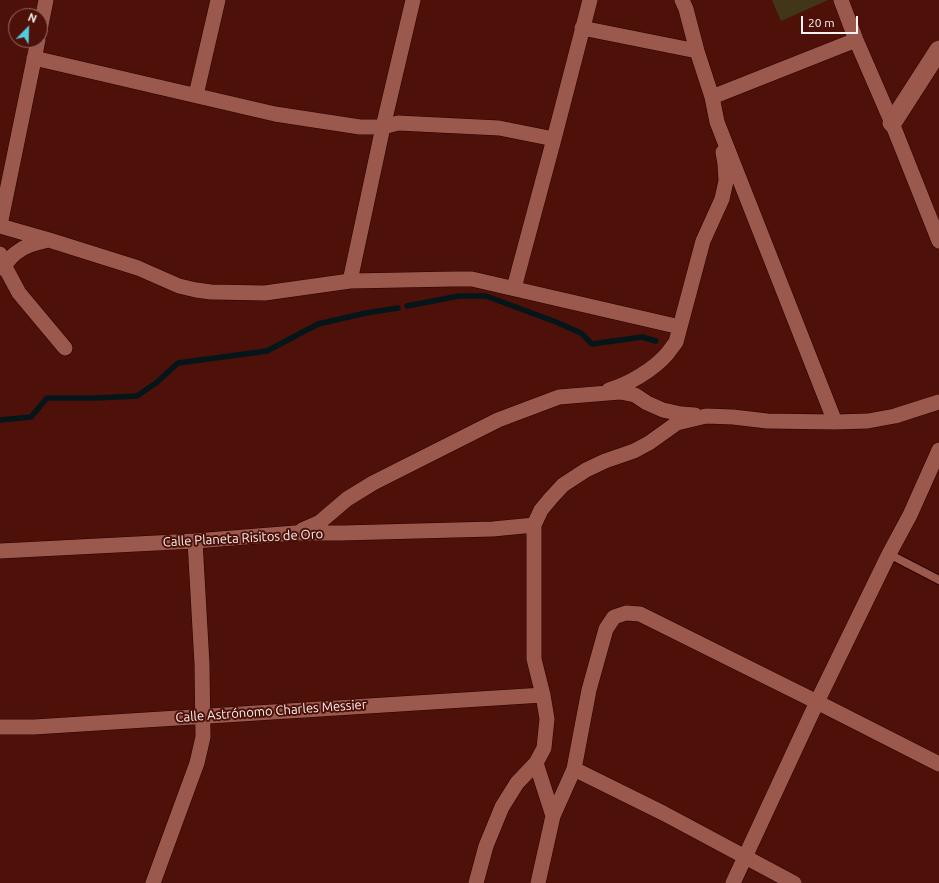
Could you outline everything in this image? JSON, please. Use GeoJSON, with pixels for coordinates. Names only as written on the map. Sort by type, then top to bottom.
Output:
{"type":"FeatureCollection","features":[{"type":"Feature","properties":{"kind":"street"},"geometry":{"type":"LineString","coordinates":[[196,95],[218,0]]}},
{"type":"Feature","properties":{"kind":"street"},"geometry":{"type":"LineString","coordinates":[[350,281],[383,127],[414,0]]}},
{"type":"Feature","properties":{"kind":"street"},"geometry":{"type":"LineString","coordinates":[[514,288],[590,0]]}},
{"type":"Feature","properties":{"kind":"street"},"geometry":{"type":"LineString","coordinates":[[599,393],[618,387],[638,377],[653,367],[666,355],[676,342],[703,241],[722,199],[726,181],[725,164],[712,97],[682,0]]}},
{"type":"Feature","properties":{"kind":"street"},"geometry":{"type":"LineString","coordinates":[[841,0],[856,40],[892,123],[939,240]]}},
{"type":"Feature","properties":{"kind":"street"},"geometry":{"type":"LineString","coordinates":[[582,28],[697,51]]}},
{"type":"Feature","properties":{"kind":"street"},"geometry":{"type":"LineString","coordinates":[[712,97],[856,40]]}},
{"type":"Feature","properties":{"kind":"street"},"geometry":{"type":"LineString","coordinates":[[36,48],[0,226],[138,268],[179,286],[196,290],[211,292],[265,292],[350,281],[472,279],[680,327]]}},
{"type":"Feature","properties":{"kind":"street"},"geometry":{"type":"LineString","coordinates":[[892,123],[939,50]]}},
{"type":"Feature","properties":{"kind":"street"},"geometry":{"type":"LineString","coordinates":[[34,58],[276,114],[360,128],[383,127],[398,123],[499,128],[554,139]]}},
{"type":"Feature","properties":{"kind":"street"},"geometry":{"type":"LineString","coordinates":[[717,122],[836,422]]}},
{"type":"Feature","properties":{"kind":"street"},"geometry":{"type":"LineString","coordinates":[[49,240],[30,244],[1,262],[19,293],[65,348]]}},
{"type":"Feature","properties":{"kind":"street"},"geometry":{"type":"LineString","coordinates":[[295,533],[320,522],[347,499],[373,483],[498,420],[559,397],[620,392],[635,395],[647,403],[663,410],[681,414],[733,417],[767,421],[836,422],[868,421],[895,416],[939,402]]}},
{"type":"Feature","properties":{"kind":"street"},"geometry":{"type":"LineString","coordinates":[[476,883],[486,846],[502,807],[517,783],[536,763],[544,748],[547,719],[543,694],[534,659],[534,525],[541,510],[563,485],[586,470],[605,460],[634,451],[644,446],[677,423],[706,416]]}},
{"type":"Feature","properties":{"kind":"street"},"geometry":{"type":"LineString","coordinates":[[733,883],[817,702],[888,554],[910,515],[939,450]]}},
{"type":"Feature","properties":{"kind":"street","name":"Calle Planeta Risitos de Oro"},"geometry":{"type":"LineString","coordinates":[[0,551],[195,541],[295,533],[493,529],[534,525]]}},
{"type":"Feature","properties":{"kind":"street"},"geometry":{"type":"LineString","coordinates":[[153,883],[197,763],[203,737],[202,664],[195,541]]}},
{"type":"Feature","properties":{"kind":"street"},"geometry":{"type":"LineString","coordinates":[[538,883],[553,816],[574,769],[589,690],[606,629],[614,617],[626,613],[640,614],[939,764]]}},
{"type":"Feature","properties":{"kind":"street","name":"Calle Astrónomo Charles Messier"},"geometry":{"type":"LineString","coordinates":[[0,727],[34,727],[543,694]]}},
{"type":"Feature","properties":{"kind":"street"},"geometry":{"type":"LineString","coordinates":[[536,763],[553,816]]}},
{"type":"Feature","properties":{"kind":"street"},"geometry":{"type":"LineString","coordinates":[[574,769],[663,813],[794,883]]}},
{"type":"Feature","properties":{"kind":"lane"},"geometry":{"type":"LineString","coordinates":[[888,554],[939,580]]}},
{"type":"Feature","properties":{"kind":"shaded area"},"geometry":{"type":"Polygon","coordinates":[[[772,0],[828,0],[781,21],[772,0]]]}},
{"type":"Feature","properties":{"kind":"waterway"},"geometry":{"type":"LineString","coordinates":[[407,306],[459,296],[486,296],[581,333],[592,344],[642,337],[656,341]]}},
{"type":"Feature","properties":{"kind":"waterway"},"geometry":{"type":"LineString","coordinates":[[0,420],[31,417],[47,398],[137,396],[156,383],[178,363],[267,351],[318,324],[366,313],[398,308]]}}]}
